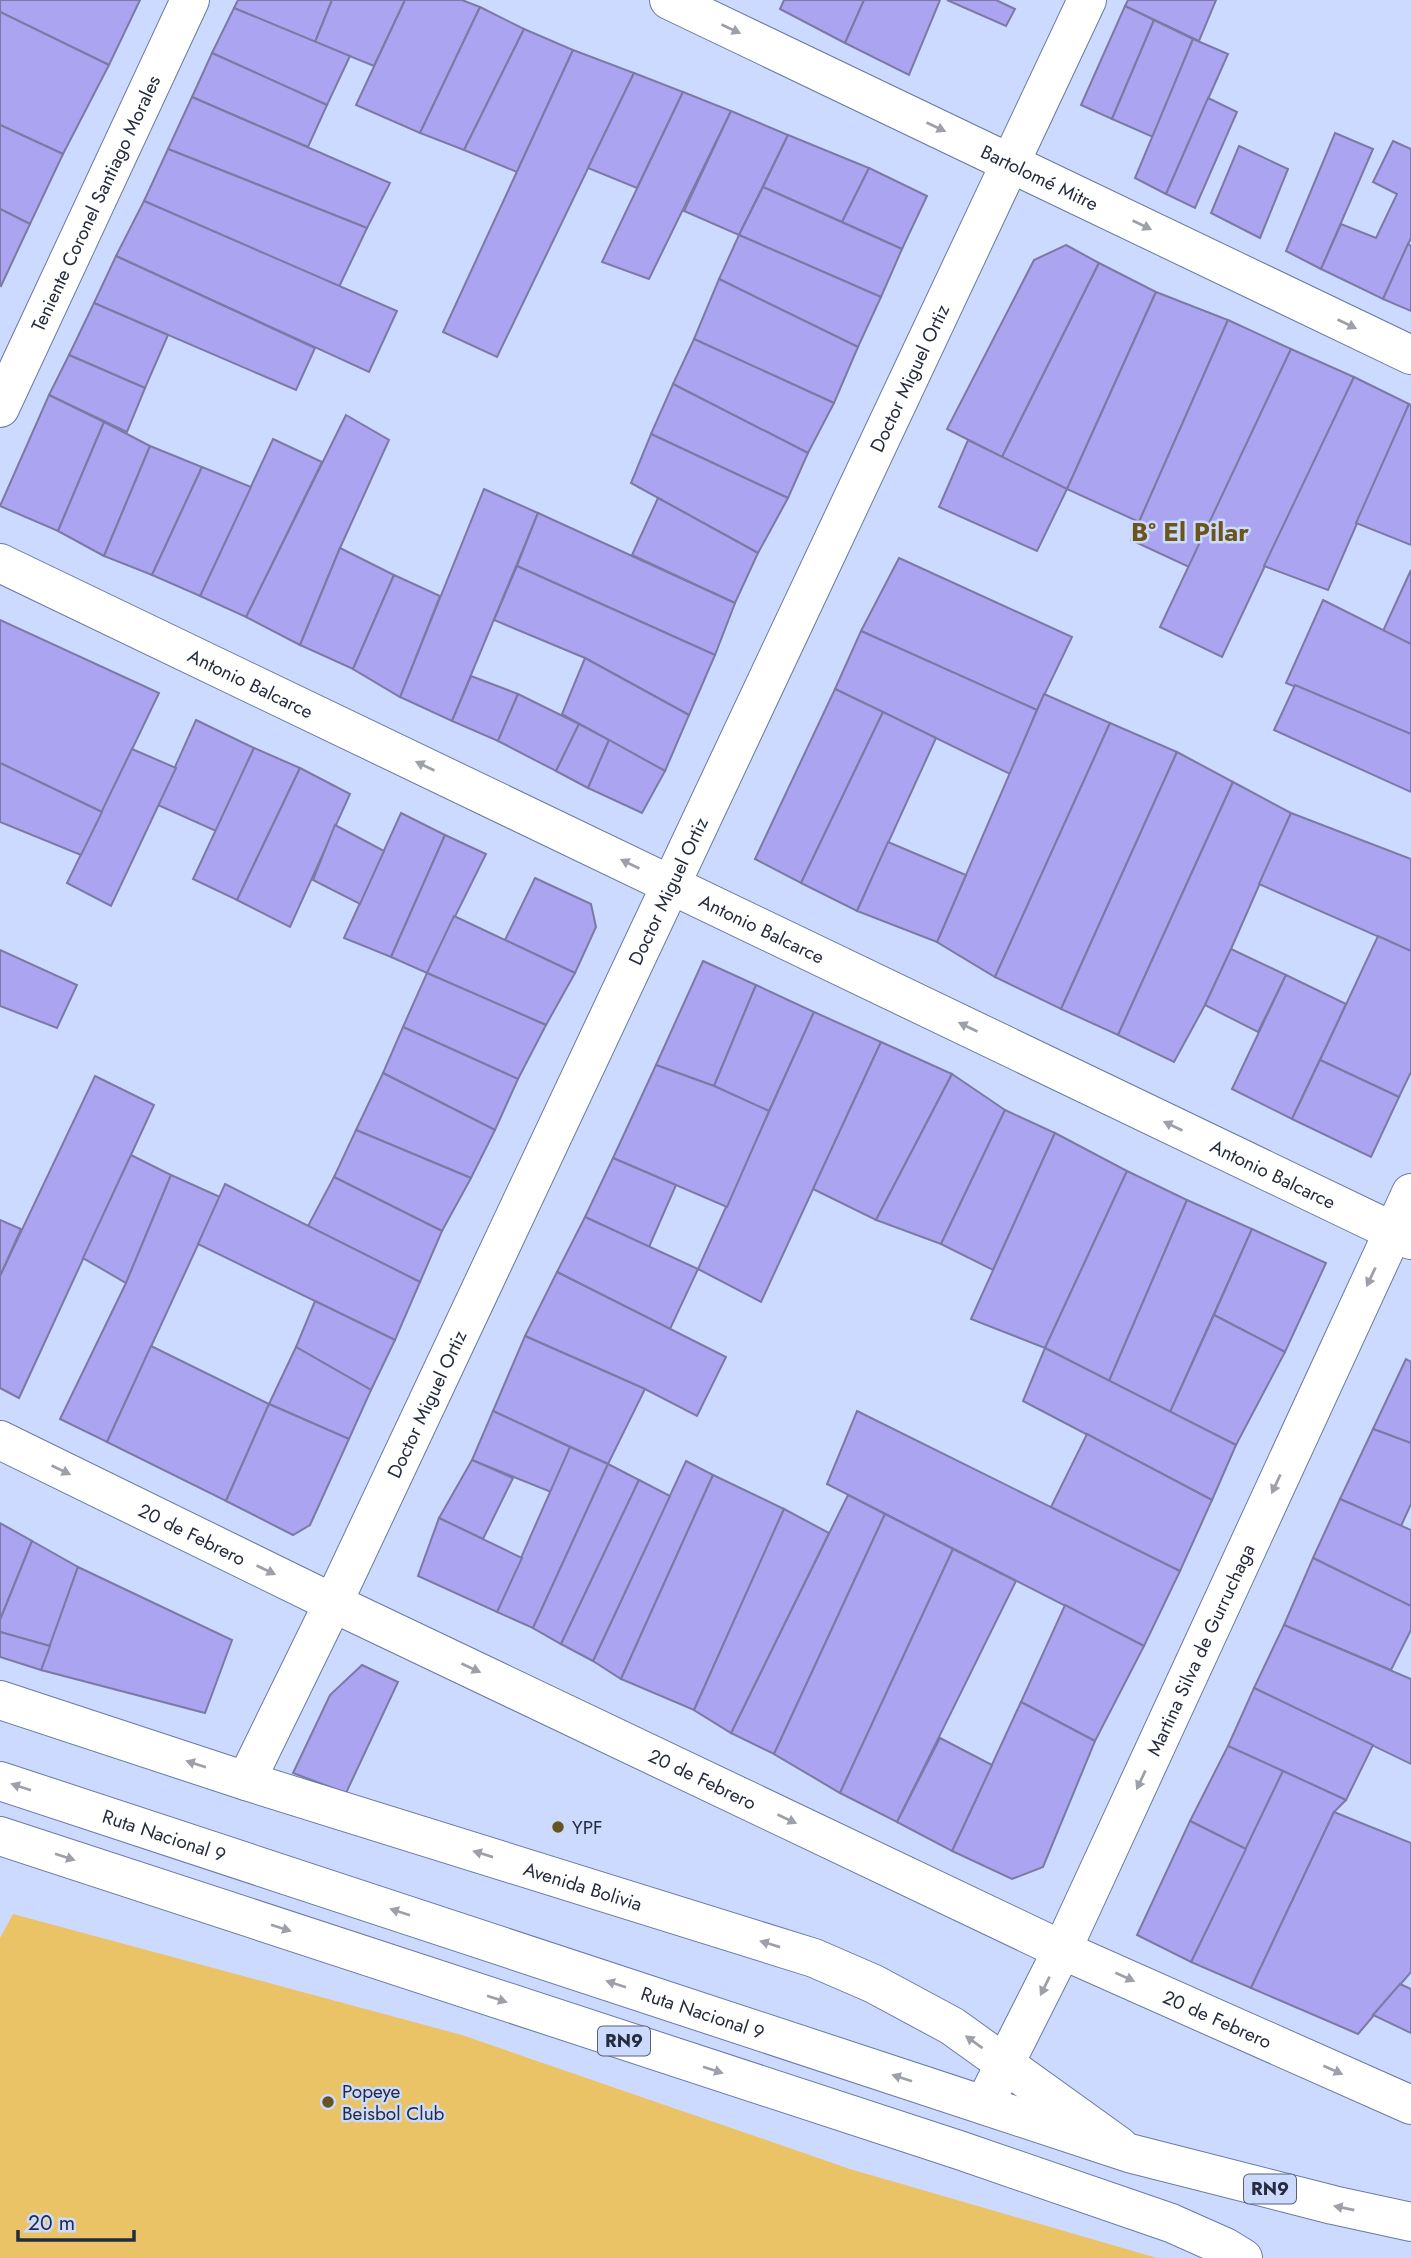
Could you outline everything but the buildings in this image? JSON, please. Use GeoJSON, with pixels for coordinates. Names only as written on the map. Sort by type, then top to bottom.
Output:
{"type":"FeatureCollection","features":[{"type":"Feature","properties":{"kind":"street","name":"Teniente Coronel Santiago Morales"},"geometry":{"type":"LineString","coordinates":[[0,408],[191,0]]}},
{"type":"Feature","properties":{"kind":"street","name":"Bartolomé Mitre"},"geometry":{"type":"LineString","coordinates":[[669,0],[1411,355]]}},
{"type":"Feature","properties":{"kind":"street","name":"Doctor Miguel Ortiz"},"geometry":{"type":"LineString","coordinates":[[246,1780],[333,1603],[1087,0]]}},
{"type":"Feature","properties":{"kind":"street","name":"Antonio Balcarce"},"geometry":{"type":"LineString","coordinates":[[0,562],[1402,1236]]}},
{"type":"Feature","properties":{"kind":"street","name":"Martina Silva de Gurruchaga"},"geometry":{"type":"LineString","coordinates":[[984,2105],[1062,1950],[1402,1236],[1411,1194]]}},
{"type":"Feature","properties":{"kind":"street","name":"20 de Febrero"},"geometry":{"type":"LineString","coordinates":[[0,1440],[333,1603],[1062,1950],[1411,2105]]}},
{"type":"Feature","properties":{"kind":"street","name":"Avenida Bolivia"},"geometry":{"type":"LineString","coordinates":[[0,1700],[814,1958],[874,1984],[952,2026],[1129,2153]]}},
{"type":"Feature","properties":{"kind":"street","name":"Ruta Nacional 9"},"geometry":{"type":"LineString","coordinates":[[0,1781],[1129,2153],[1411,2222]]}},
{"type":"Feature","properties":{"kind":"street","name":"RN9"},"geometry":{"type":"LineString","coordinates":[[0,1836],[972,2155],[1171,2223],[1243,2258]]}},
{"type":"Feature","properties":{"kind":"shaded area","name":"Popeye Beisbol Club"},"geometry":{"type":"Polygon","coordinates":[[[13,1914],[462,2035],[850,2169],[1157,2258],[0,2258],[0,1938],[13,1914]]]}},
{"type":"Feature","properties":{"kind":"place","name":"YPF"},"geometry":{"type":"Point","coordinates":[558,1827]}},
{"type":"Feature","properties":{"kind":"place","name":"Popeye Beisbol Club"},"geometry":{"type":"Point","coordinates":[328,2102]}},
{"type":"Feature","properties":{"kind":"district","name":"Bº El Pilar"},"geometry":{"type":"Point","coordinates":[1190,532]}}]}
